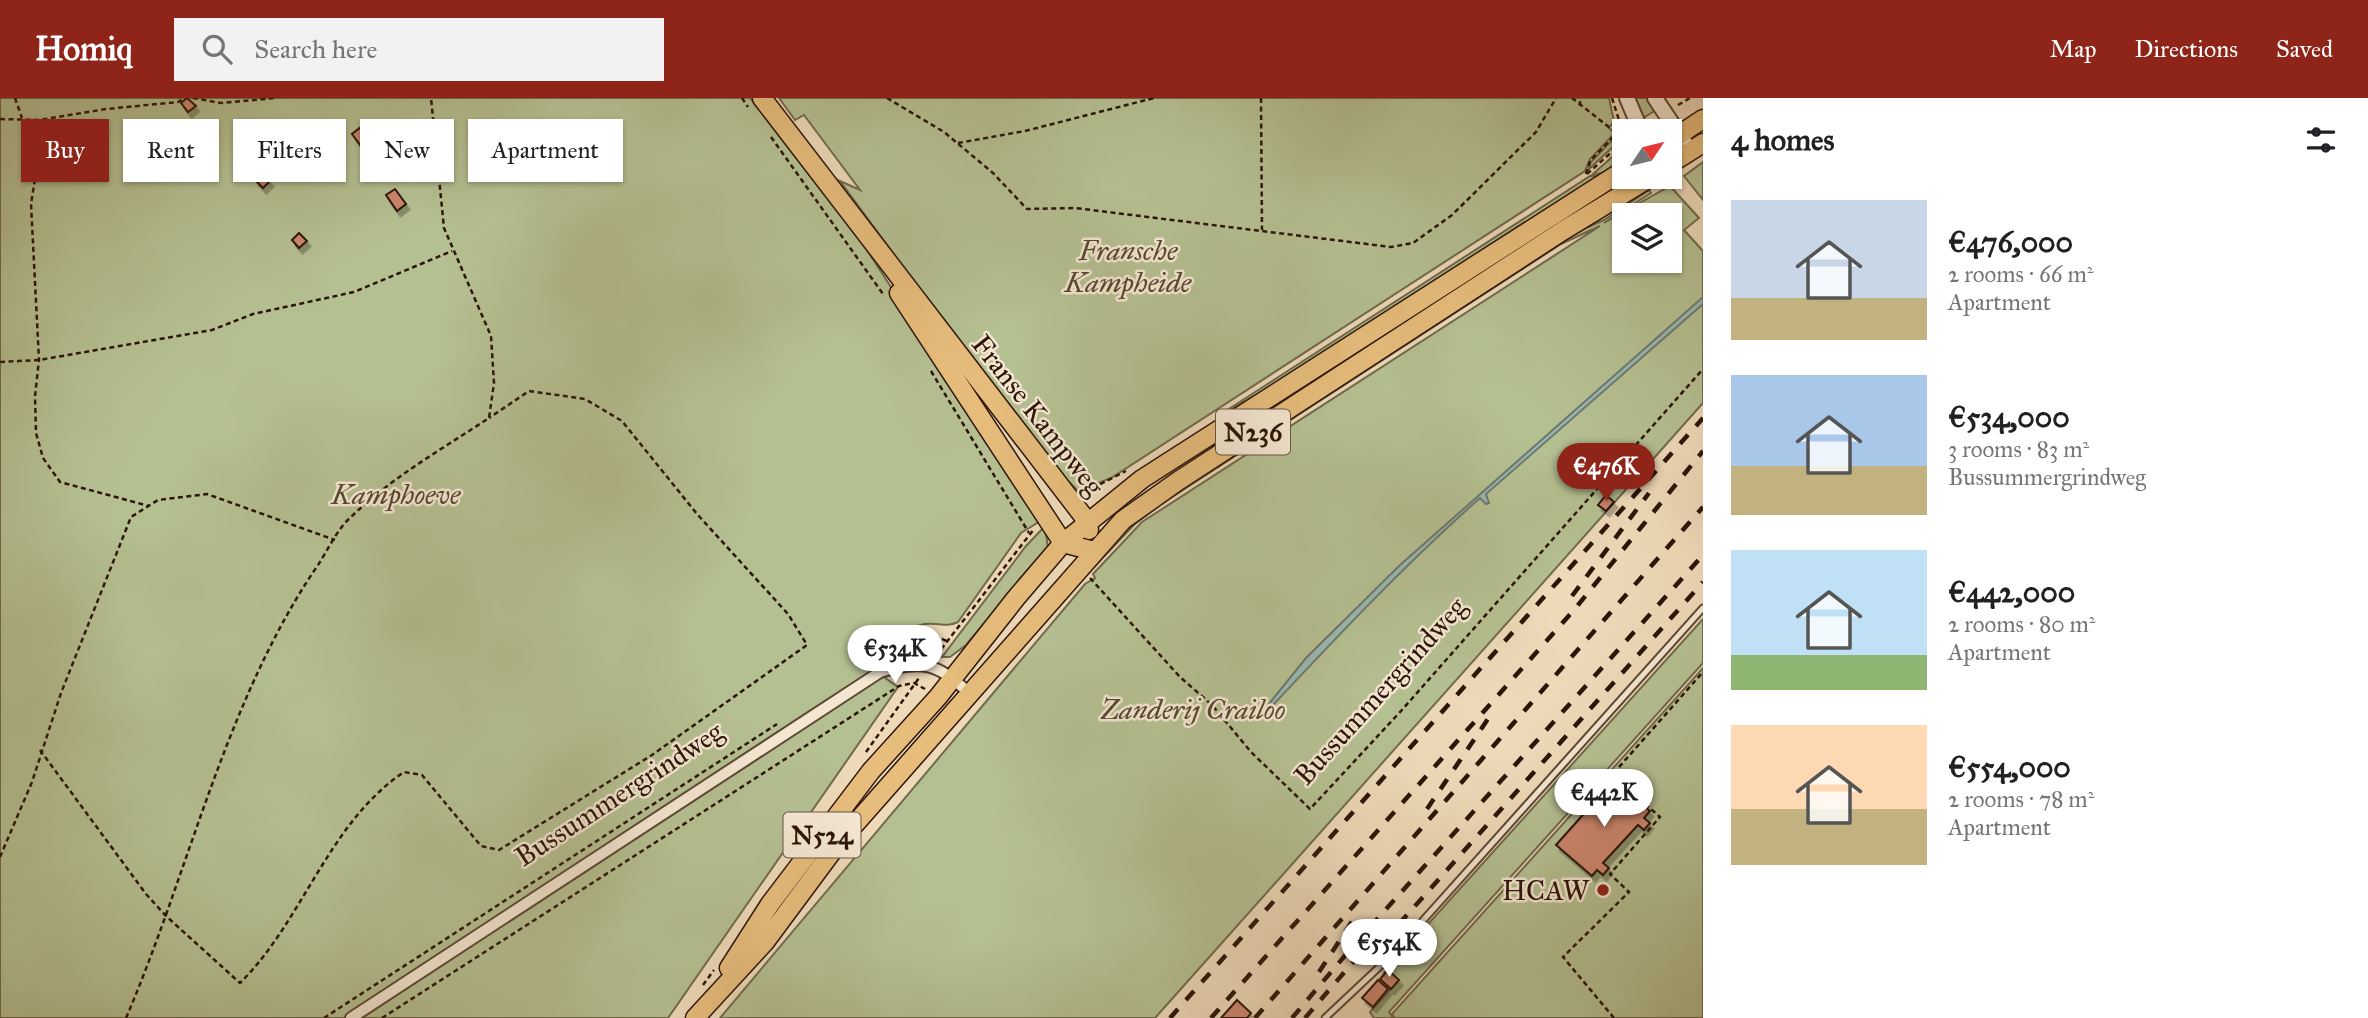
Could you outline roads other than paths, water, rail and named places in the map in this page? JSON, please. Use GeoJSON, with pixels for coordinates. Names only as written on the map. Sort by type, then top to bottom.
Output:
{"type":"FeatureCollection","features":[{"type":"Feature","properties":{"kind":"main road","name":"Franse Kampweg"},"geometry":{"type":"LineString","coordinates":[[756,103],[849,213],[1087,521],[1094,551]]}},
{"type":"Feature","properties":{"kind":"main road"},"geometry":{"type":"LineString","coordinates":[[1682,132],[1703,119]]}},
{"type":"Feature","properties":{"kind":"main road"},"geometry":{"type":"LineString","coordinates":[[1415,316],[1612,178]]}},
{"type":"Feature","properties":{"kind":"main road"},"geometry":{"type":"LineString","coordinates":[[1415,316],[1631,189]]}},
{"type":"Feature","properties":{"kind":"main road","name":"Franse Kampweg"},"geometry":{"type":"LineString","coordinates":[[849,213],[942,362],[1063,543]]}},
{"type":"Feature","properties":{"kind":"main road","name":"N236"},"geometry":{"type":"LineString","coordinates":[[1063,543],[1142,479],[1415,316]]}},
{"type":"Feature","properties":{"kind":"main road","name":"N236"},"geometry":{"type":"LineString","coordinates":[[1094,551],[1139,507],[1415,316]]}},
{"type":"Feature","properties":{"kind":"main road"},"geometry":{"type":"LineString","coordinates":[[1063,543],[1094,551]]}},
{"type":"Feature","properties":{"kind":"main road","name":"N524"},"geometry":{"type":"LineString","coordinates":[[695,1018],[770,904],[871,771],[953,678],[1063,543]]}},
{"type":"Feature","properties":{"kind":"main road","name":"N524"},"geometry":{"type":"LineString","coordinates":[[706,1003],[765,942],[840,841],[1094,551]]}},
{"type":"Feature","properties":{"kind":"street"},"geometry":{"type":"LineString","coordinates":[[1627,98],[1636,119]]}},
{"type":"Feature","properties":{"kind":"street"},"geometry":{"type":"LineString","coordinates":[[1655,98],[1665,119]]}},
{"type":"Feature","properties":{"kind":"street","name":"Bussummergrindweg"},"geometry":{"type":"LineString","coordinates":[[351,1018],[880,673],[911,663],[928,666],[953,678],[970,693]]}},
{"type":"Feature","properties":{"kind":"lane"},"geometry":{"type":"LineString","coordinates":[[1325,1018],[1392,955],[1703,608]]}},
{"type":"Feature","properties":{"kind":"water"},"geometry":{"type":"Polygon","coordinates":[[[1703,297],[1703,304],[1486,494],[1489,503],[1486,504],[1480,498],[1422,552],[1258,721],[1256,720],[1306,658],[1399,566],[1703,297]]]}},
{"type":"Feature","properties":{"kind":"railway"},"geometry":{"type":"LineString","coordinates":[[1170,1018],[1703,418]]}},
{"type":"Feature","properties":{"kind":"railway"},"geometry":{"type":"LineString","coordinates":[[1211,1018],[1574,610],[1703,451]]}},
{"type":"Feature","properties":{"kind":"railway"},"geometry":{"type":"LineString","coordinates":[[1572,596],[1649,493]]}},
{"type":"Feature","properties":{"kind":"railway"},"geometry":{"type":"LineString","coordinates":[[1255,1018],[1703,507]]}},
{"type":"Feature","properties":{"kind":"railway"},"geometry":{"type":"LineString","coordinates":[[1292,1018],[1703,555]]}},
{"type":"Feature","properties":{"kind":"railway"},"geometry":{"type":"LineString","coordinates":[[1383,942],[1703,582]]}},
{"type":"Feature","properties":{"kind":"railway"},"geometry":{"type":"LineString","coordinates":[[1427,809],[1490,716]]}},
{"type":"Feature","properties":{"kind":"railway"},"geometry":{"type":"LineString","coordinates":[[1319,972],[1353,920]]}},
{"type":"Feature","properties":{"kind":"railway"},"geometry":{"type":"LineString","coordinates":[[1305,1018],[1385,925]]}},
{"type":"Feature","properties":{"kind":"place","name":"HCAW"},"geometry":{"type":"Point","coordinates":[1603,890]}},
{"type":"Feature","properties":{"kind":"park label","name":"Fransche Kampheide"},"geometry":{"type":"Point","coordinates":[1128,266]}},
{"type":"Feature","properties":{"kind":"park label","name":"Kamphoeve"},"geometry":{"type":"Point","coordinates":[396,494]}},
{"type":"Feature","properties":{"kind":"park label","name":"Zanderij Crailoo"},"geometry":{"type":"Point","coordinates":[1193,709]}}]}
